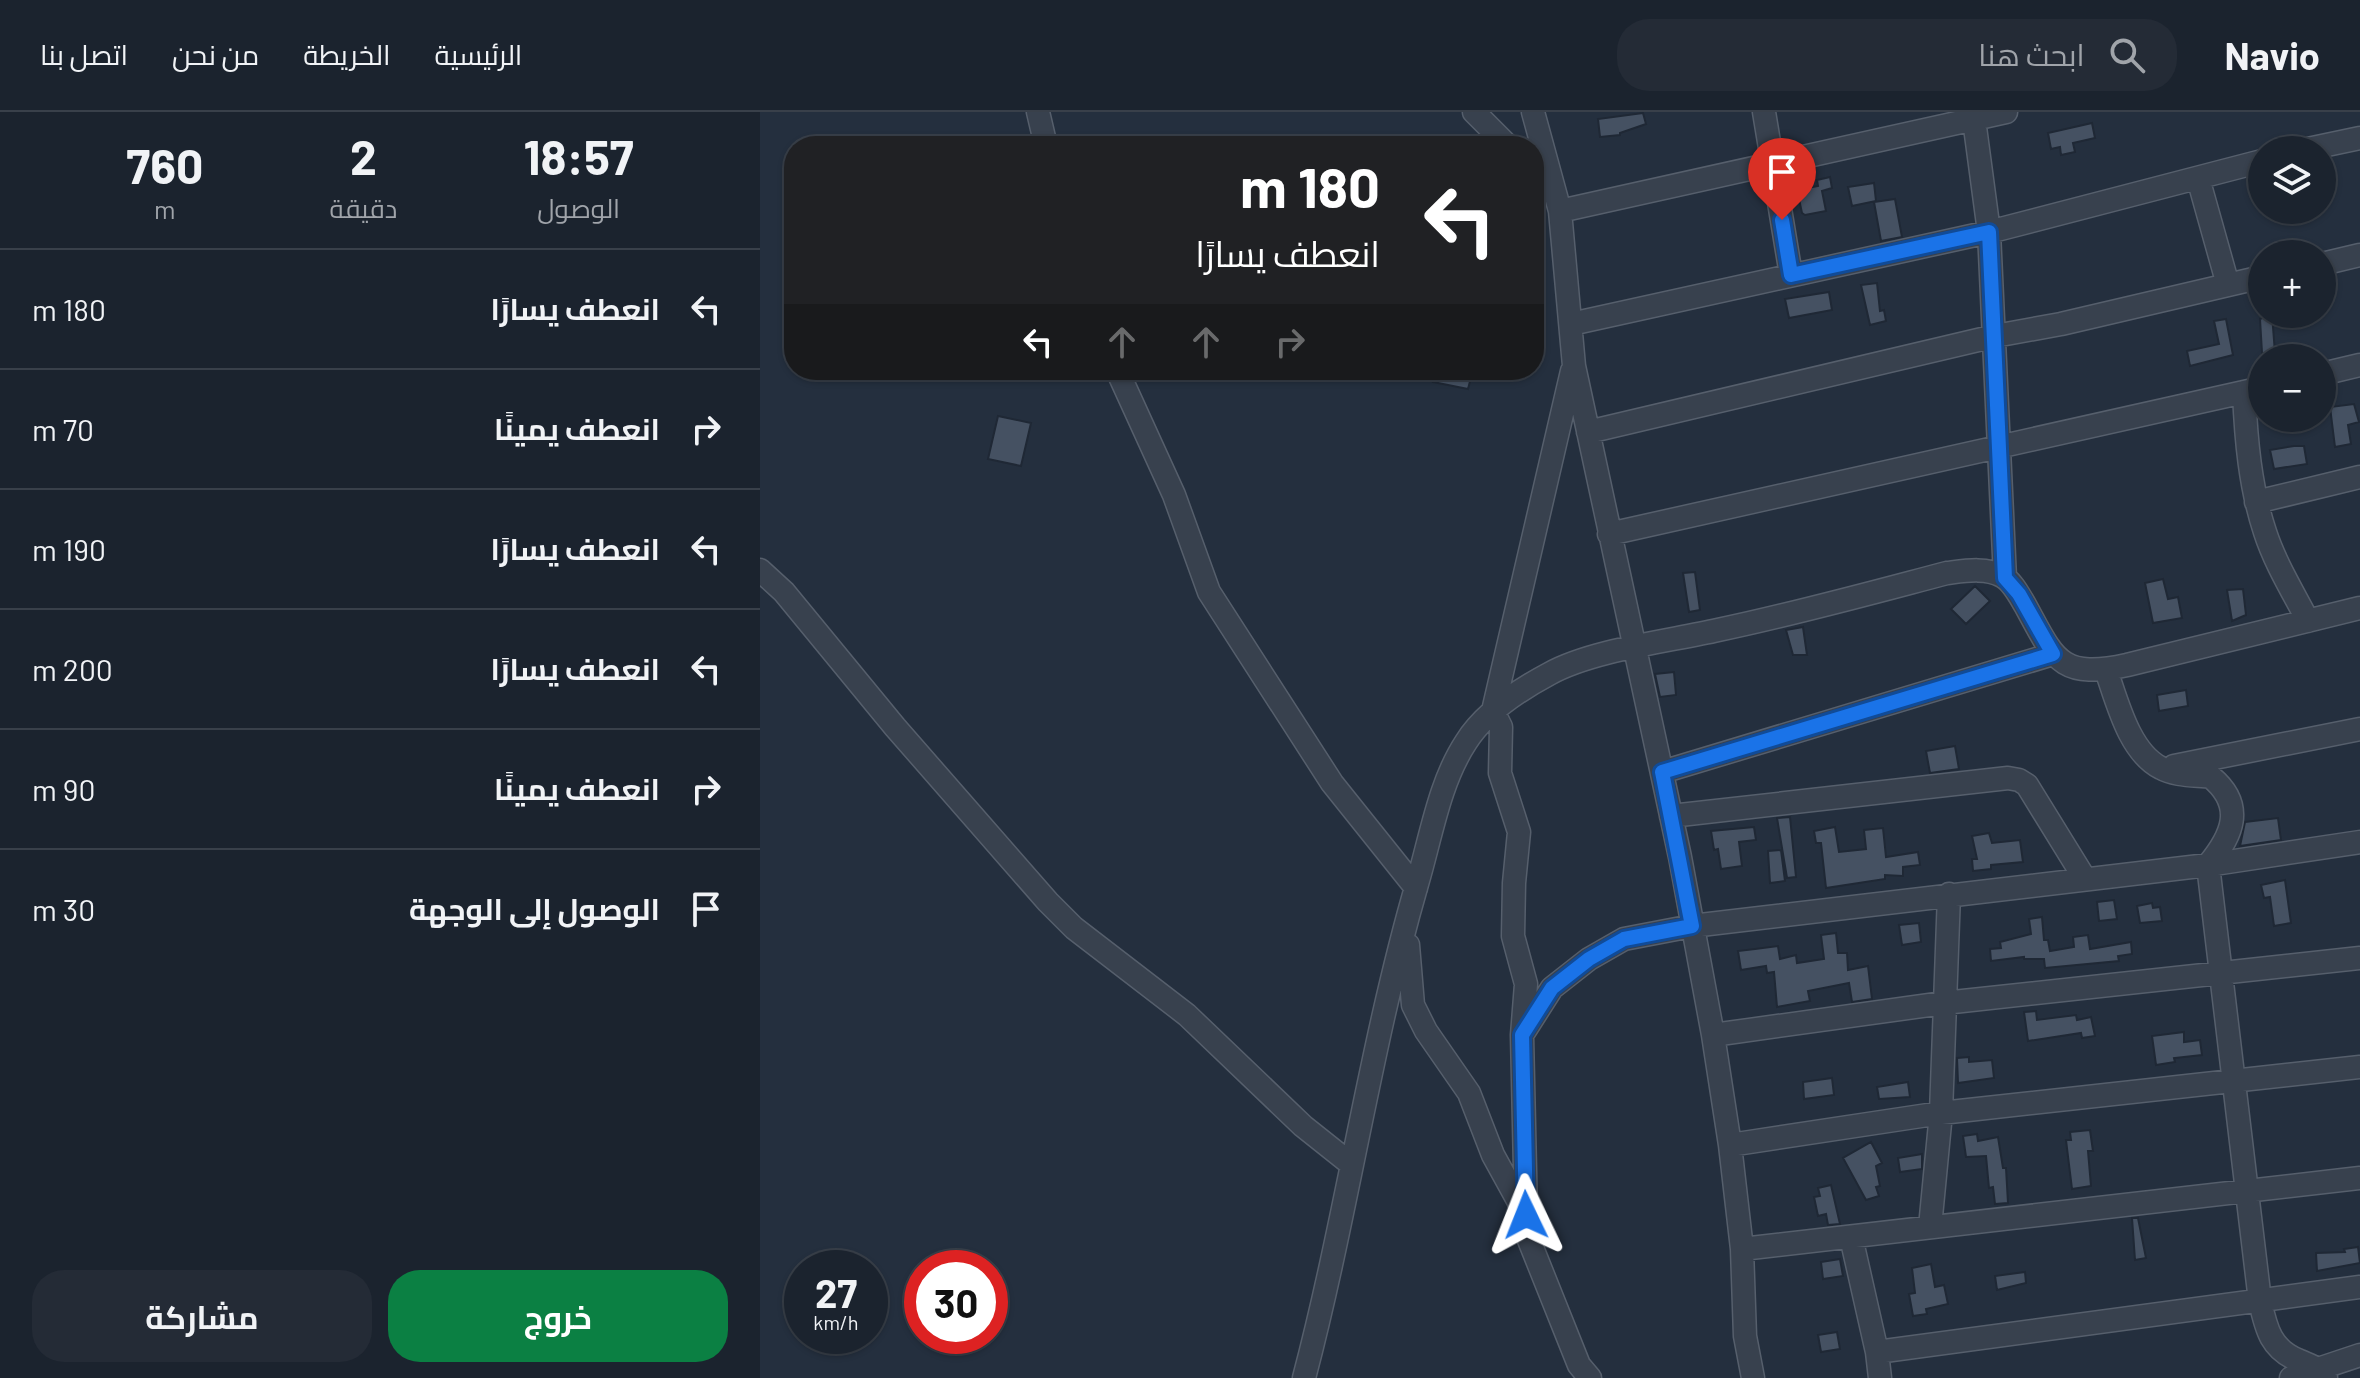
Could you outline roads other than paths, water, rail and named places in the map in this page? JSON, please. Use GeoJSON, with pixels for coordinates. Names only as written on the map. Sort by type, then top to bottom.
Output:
{"type":"FeatureCollection","features":[{"type":"Feature","properties":{"kind":"street"},"geometry":{"type":"LineString","coordinates":[[1038,112],[1044,136]]}},
{"type":"Feature","properties":{"kind":"street"},"geometry":{"type":"LineString","coordinates":[[1474,112],[1498,136]]}},
{"type":"Feature","properties":{"kind":"street"},"geometry":{"type":"LineString","coordinates":[[1533,112],[1539,136]]}},
{"type":"Feature","properties":{"kind":"street"},"geometry":{"type":"LineString","coordinates":[[1764,112],[1791,275]]}},
{"type":"Feature","properties":{"kind":"street"},"geometry":{"type":"LineString","coordinates":[[1557,201],[1772,164],[1974,115],[2006,112]]}},
{"type":"Feature","properties":{"kind":"street"},"geometry":{"type":"LineString","coordinates":[[1974,115],[1989,232],[2005,578]]}},
{"type":"Feature","properties":{"kind":"street"},"geometry":{"type":"LineString","coordinates":[[2336,143],[2360,138]]}},
{"type":"Feature","properties":{"kind":"street"},"geometry":{"type":"LineString","coordinates":[[1544,153],[1557,201],[1574,366],[1662,772],[1713,1035],[1730,1145],[1742,1249],[1745,1336],[1753,1378]]}},
{"type":"Feature","properties":{"kind":"street"},"geometry":{"type":"LineString","coordinates":[[1571,324],[1989,232],[2248,165]]}},
{"type":"Feature","properties":{"kind":"street"},"geometry":{"type":"LineString","coordinates":[[2198,178],[2228,285]]}},
{"type":"Feature","properties":{"kind":"street"},"geometry":{"type":"LineString","coordinates":[[1544,183],[1557,201]]}},
{"type":"Feature","properties":{"kind":"street"},"geometry":{"type":"LineString","coordinates":[[2336,261],[2360,255]]}},
{"type":"Feature","properties":{"kind":"street"},"geometry":{"type":"LineString","coordinates":[[1588,432],[2248,280]]}},
{"type":"Feature","properties":{"kind":"street"},"geometry":{"type":"LineString","coordinates":[[2336,371],[2360,365]]}},
{"type":"Feature","properties":{"kind":"street"},"geometry":{"type":"LineString","coordinates":[[1574,366],[1493,711],[1501,727],[1500,773],[1519,832],[1513,936],[1526,984],[1522,1035],[1529,1240],[1579,1365],[1590,1378]]}},
{"type":"Feature","properties":{"kind":"street"},"geometry":{"type":"LineString","coordinates":[[1122,380],[1174,495],[1209,592],[1332,783],[1416,888]]}},
{"type":"Feature","properties":{"kind":"street"},"geometry":{"type":"LineString","coordinates":[[1609,534],[2248,391]]}},
{"type":"Feature","properties":{"kind":"street"},"geometry":{"type":"LineString","coordinates":[[2249,432],[2247,449],[2256,502],[2266,534],[2308,621]]}},
{"type":"Feature","properties":{"kind":"street"},"geometry":{"type":"LineString","coordinates":[[2256,502],[2360,477]]}},
{"type":"Feature","properties":{"kind":"street"},"geometry":{"type":"LineString","coordinates":[[760,570],[784,592],[876,705],[1048,902],[1074,928],[1187,1015],[1303,1126],[1352,1165]]}},
{"type":"Feature","properties":{"kind":"street"},"geometry":{"type":"LineString","coordinates":[[1304,1378],[1323,1306],[1406,920],[1451,769],[1467,740],[1493,711],[1552,672],[1589,658],[1753,623],[1947,573],[1974,571],[1995,573],[2005,578],[2019,594],[2053,654],[2068,665],[2088,670],[2106,670],[2360,608]]}},
{"type":"Feature","properties":{"kind":"street"},"geometry":{"type":"LineString","coordinates":[[1662,772],[2053,654]]}},
{"type":"Feature","properties":{"kind":"street"},"geometry":{"type":"LineString","coordinates":[[2106,670],[2133,737],[2151,761],[2161,769],[2211,777],[2226,794],[2232,826],[2227,843],[2208,865],[2260,1301],[2266,1326],[2278,1349],[2322,1373]]}},
{"type":"Feature","properties":{"kind":"street"},"geometry":{"type":"LineString","coordinates":[[2161,769],[2360,729]]}},
{"type":"Feature","properties":{"kind":"street"},"geometry":{"type":"LineString","coordinates":[[1671,816],[2008,778],[2027,785],[2085,879]]}},
{"type":"Feature","properties":{"kind":"street"},"geometry":{"type":"LineString","coordinates":[[1522,1035],[1552,988],[1589,959],[1624,939],[1692,926],[2208,865],[2360,842]]}},
{"type":"Feature","properties":{"kind":"street"},"geometry":{"type":"LineString","coordinates":[[1930,1227],[1941,1113],[1949,894]]}},
{"type":"Feature","properties":{"kind":"street"},"geometry":{"type":"LineString","coordinates":[[1406,920],[1413,1005],[1426,1031],[1469,1093],[1493,1155],[1526,1215]]}},
{"type":"Feature","properties":{"kind":"street"},"geometry":{"type":"LineString","coordinates":[[1713,1035],[1944,1003],[2360,958]]}},
{"type":"Feature","properties":{"kind":"street"},"geometry":{"type":"LineString","coordinates":[[1730,1145],[1941,1113],[2360,1067]]}},
{"type":"Feature","properties":{"kind":"street"},"geometry":{"type":"LineString","coordinates":[[1742,1249],[2360,1178]]}},
{"type":"Feature","properties":{"kind":"street"},"geometry":{"type":"LineString","coordinates":[[1851,1237],[1880,1378]]}},
{"type":"Feature","properties":{"kind":"street"},"geometry":{"type":"LineString","coordinates":[[1877,1352],[2360,1287]]}},
{"type":"Feature","properties":{"kind":"street"},"geometry":{"type":"LineString","coordinates":[[2291,1378],[2322,1373],[2360,1355]]}}]}
